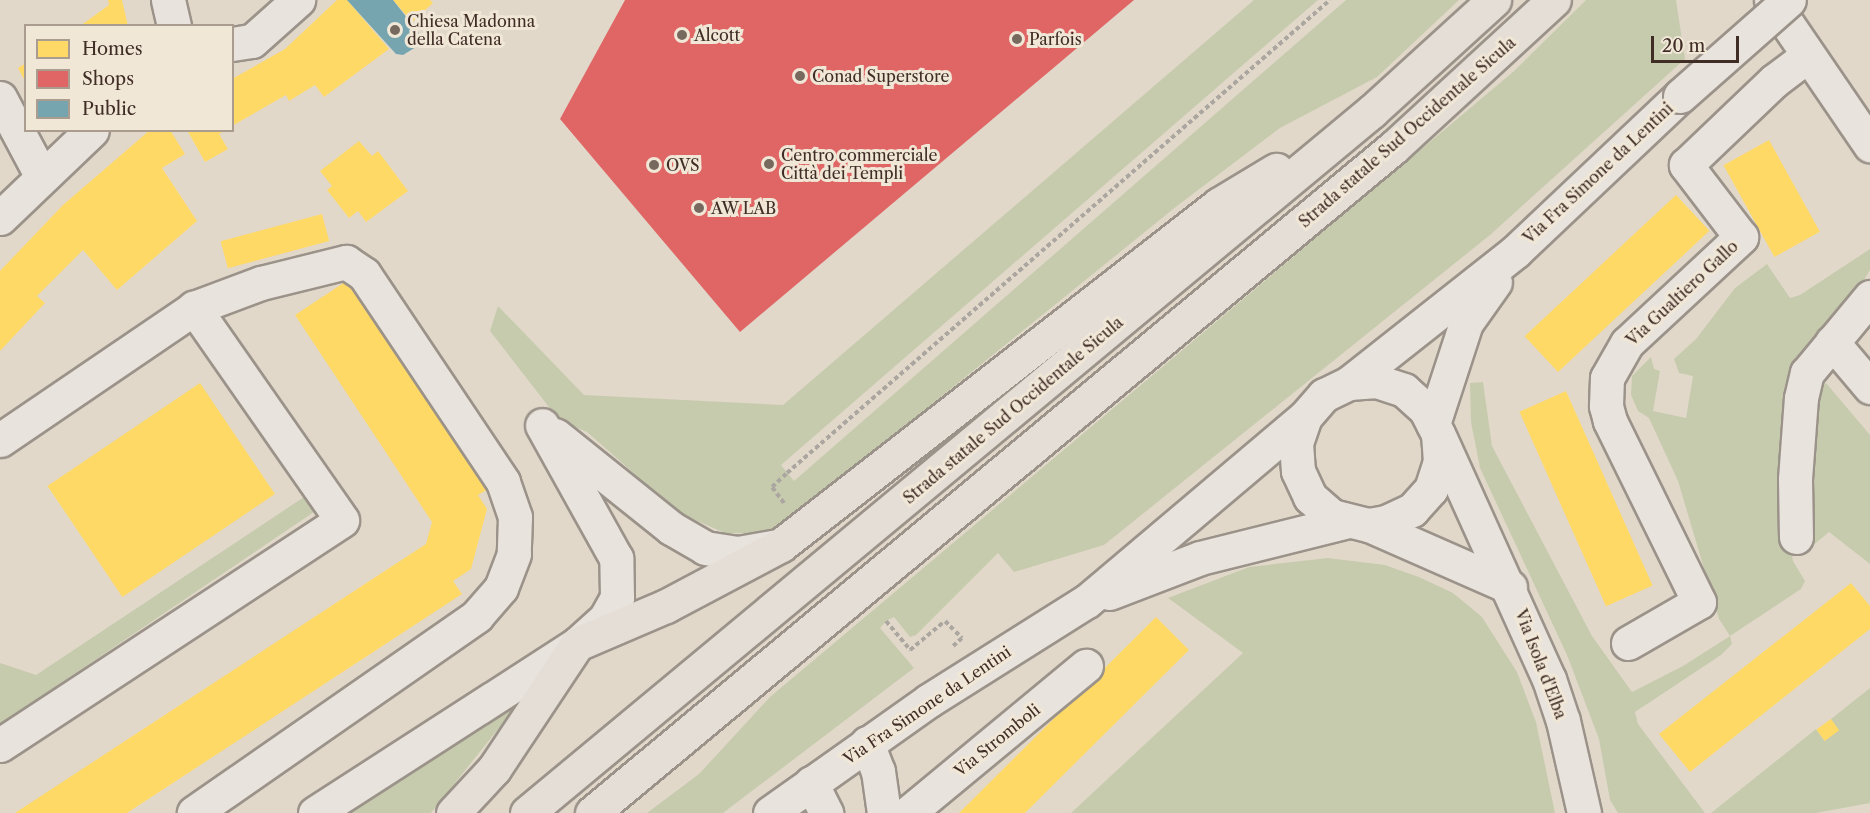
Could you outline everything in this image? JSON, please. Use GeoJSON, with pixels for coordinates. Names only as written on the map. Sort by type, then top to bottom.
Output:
{"type":"FeatureCollection","features":[{"type":"Feature","properties":{"kind":"main road","name":"Strada statale Sud Occidentale Sicula"},"geometry":{"type":"LineString","coordinates":[[527,813],[1372,111],[1494,0]]}},
{"type":"Feature","properties":{"kind":"main road","name":"Strada statale Sud Occidentale Sicula"},"geometry":{"type":"LineString","coordinates":[[592,813],[1394,147],[1554,0]]}},
{"type":"Feature","properties":{"kind":"main road"},"geometry":{"type":"LineString","coordinates":[[453,813],[494,769],[577,644],[666,606],[781,545],[1218,205],[1372,111]]}},
{"type":"Feature","properties":{"kind":"street"},"geometry":{"type":"LineString","coordinates":[[168,0],[174,24]]}},
{"type":"Feature","properties":{"kind":"street"},"geometry":{"type":"LineString","coordinates":[[234,44],[252,40],[298,0]]}},
{"type":"Feature","properties":{"kind":"street"},"geometry":{"type":"LineString","coordinates":[[1771,0],[1806,57],[1870,145]]}},
{"type":"Feature","properties":{"kind":"street","name":"Via Fra Simone da Lentini"},"geometry":{"type":"LineString","coordinates":[[1516,251],[1680,96],[1789,0]]}},
{"type":"Feature","properties":{"kind":"street","name":"Via Gualtiero Gallo"},"geometry":{"type":"LineString","coordinates":[[1628,643],[1699,602],[1610,421],[1606,406],[1607,378],[1627,343],[1741,237],[1686,165],[1774,81],[1806,57]]}},
{"type":"Feature","properties":{"kind":"street"},"geometry":{"type":"LineString","coordinates":[[0,98],[9,138],[41,175]]}},
{"type":"Feature","properties":{"kind":"street"},"geometry":{"type":"LineString","coordinates":[[0,218],[41,175],[90,132]]}},
{"type":"Feature","properties":{"kind":"street"},"geometry":{"type":"LineString","coordinates":[[1087,601],[1305,417],[1324,395],[1349,383],[1516,251]]}},
{"type":"Feature","properties":{"kind":"street"},"geometry":{"type":"LineString","coordinates":[[1435,429],[1466,323],[1516,251]]}},
{"type":"Feature","properties":{"kind":"street"},"geometry":{"type":"LineString","coordinates":[[0,440],[194,308],[327,264],[346,262],[364,274],[502,482],[515,517],[514,554],[501,588],[477,616],[194,813]]}},
{"type":"Feature","properties":{"kind":"street"},"geometry":{"type":"LineString","coordinates":[[1796,537],[1793,507],[1801,398],[1807,373],[1870,297]]}},
{"type":"Feature","properties":{"kind":"street"},"geometry":{"type":"LineString","coordinates":[[0,745],[342,520],[194,308]]}},
{"type":"Feature","properties":{"kind":"street"},"geometry":{"type":"LineString","coordinates":[[1832,342],[1870,387]]}},
{"type":"Feature","properties":{"kind":"street"},"geometry":{"type":"LineString","coordinates":[[1087,601],[1200,558],[1358,523],[1386,522],[1412,510],[1431,489],[1440,462],[1435,429],[1425,409],[1404,390],[1377,381],[1349,383]]}},
{"type":"Feature","properties":{"kind":"street"},"geometry":{"type":"LineString","coordinates":[[1305,417],[1296,443],[1298,471],[1310,497],[1332,516],[1358,523],[1510,587]]}},
{"type":"Feature","properties":{"kind":"street"},"geometry":{"type":"LineString","coordinates":[[315,813],[577,644],[605,619],[616,597],[619,578],[616,558],[542,425],[671,528],[705,548],[738,553],[781,545]]}},
{"type":"Feature","properties":{"kind":"street","name":"Via Isola d'Elba"},"geometry":{"type":"LineString","coordinates":[[1435,429],[1510,587],[1563,721],[1584,813]]}},
{"type":"Feature","properties":{"kind":"street","name":"Via Fra Simone da Lentini"},"geometry":{"type":"LineString","coordinates":[[770,813],[867,743],[1087,601]]}},
{"type":"Feature","properties":{"kind":"street","name":"Via Stromboli"},"geometry":{"type":"LineString","coordinates":[[908,813],[1086,666]]}},
{"type":"Feature","properties":{"kind":"street"},"geometry":{"type":"LineString","coordinates":[[867,743],[878,771],[884,813]]}},
{"type":"Feature","properties":{"kind":"street"},"geometry":{"type":"LineString","coordinates":[[811,783],[826,813]]}},
{"type":"Feature","properties":{"kind":"path"},"geometry":{"type":"LineString","coordinates":[[786,505],[772,487],[1330,0]]}},
{"type":"Feature","properties":{"kind":"path"},"geometry":{"type":"LineString","coordinates":[[886,621],[910,650],[945,621]]}},
{"type":"Feature","properties":{"kind":"green space"},"geometry":{"type":"Polygon","coordinates":[[[1254,0],[1318,0],[781,465],[794,481],[1346,0],[1459,0],[1377,77],[1280,128],[1177,206],[780,527],[761,533],[725,533],[679,513],[587,432],[559,420],[490,331],[498,306],[584,395],[783,405],[1254,0]]]}},
{"type":"Feature","properties":{"kind":"green space"},"geometry":{"type":"Polygon","coordinates":[[[1586,0],[1676,0],[1685,59],[1490,235],[1104,545],[1014,572],[998,553],[916,635],[910,637],[894,617],[886,621],[880,628],[914,668],[723,813],[647,813],[699,774],[770,697],[1513,72],[1586,0]]]}},
{"type":"Feature","properties":{"kind":"green space"},"geometry":{"type":"Polygon","coordinates":[[[1870,249],[1870,270],[1854,296],[1810,345],[1787,528],[1793,561],[1805,581],[1801,589],[1730,636],[1719,619],[1678,481],[1649,418],[1638,411],[1631,395],[1632,376],[1651,357],[1654,369],[1660,371],[1653,411],[1686,418],[1693,376],[1679,373],[1674,359],[1696,339],[1735,288],[1767,264],[1790,298],[1800,295],[1870,249]]]}},
{"type":"Feature","properties":{"kind":"green space"},"geometry":{"type":"Polygon","coordinates":[[[1483,382],[1492,446],[1592,636],[1632,692],[1683,666],[1730,636],[1732,644],[1721,655],[1635,712],[1638,724],[1705,813],[1618,813],[1610,800],[1599,739],[1567,655],[1480,468],[1471,422],[1470,383],[1483,382]]]}},
{"type":"Feature","properties":{"kind":"green space"},"geometry":{"type":"Polygon","coordinates":[[[1826,383],[1870,435],[1870,564],[1829,532],[1811,547],[1802,520],[1815,395],[1826,383]]]}},
{"type":"Feature","properties":{"kind":"green space"},"geometry":{"type":"Polygon","coordinates":[[[304,497],[314,512],[0,724],[0,663],[36,675],[304,497]]]}},
{"type":"Feature","properties":{"kind":"green space"},"geometry":{"type":"Polygon","coordinates":[[[1328,558],[1385,565],[1419,577],[1453,593],[1482,617],[1517,672],[1536,722],[1555,813],[1071,813],[1243,653],[1168,598],[1249,567],[1328,558]]]}},
{"type":"Feature","properties":{"kind":"green space"},"geometry":{"type":"Polygon","coordinates":[[[1870,688],[1870,803],[1816,813],[1711,813],[1816,729],[1824,740],[1838,730],[1831,719],[1870,688]]]}},
{"type":"Feature","properties":{"kind":"green space"},"geometry":{"type":"Polygon","coordinates":[[[526,694],[431,813],[339,813],[526,694]]]}},
{"type":"Feature","properties":{"kind":"building: Homes"},"geometry":{"type":"Polygon","coordinates":[[[108,0],[122,0],[128,24],[83,24],[109,5],[108,0]]]}},
{"type":"Feature","properties":{"kind":"building: Homes"},"geometry":{"type":"Polygon","coordinates":[[[337,0],[347,0],[389,49],[324,97],[315,85],[289,101],[286,95],[234,125],[234,78],[285,49],[337,0]]]}},
{"type":"Feature","properties":{"kind":"building: Homes"},"geometry":{"type":"Polygon","coordinates":[[[393,0],[430,0],[433,3],[412,22],[393,0]]]}},
{"type":"Feature","properties":{"kind":"building: Homes"},"geometry":{"type":"Polygon","coordinates":[[[24,64],[24,79],[18,68],[24,64]]]}},
{"type":"Feature","properties":{"kind":"building: Homes"},"geometry":{"type":"Polygon","coordinates":[[[148,132],[171,132],[185,154],[162,168],[197,221],[117,290],[83,250],[37,296],[45,303],[0,351],[0,271],[63,205],[148,132]]]}},
{"type":"Feature","properties":{"kind":"building: Homes"},"geometry":{"type":"Polygon","coordinates":[[[188,132],[222,132],[219,134],[228,149],[205,162],[188,132]]]}},
{"type":"Feature","properties":{"kind":"building: Homes"},"geometry":{"type":"Polygon","coordinates":[[[1769,140],[1820,232],[1774,257],[1724,165],[1769,140]]]}},
{"type":"Feature","properties":{"kind":"building: Homes"},"geometry":{"type":"Polygon","coordinates":[[[359,141],[372,156],[378,151],[408,191],[366,222],[358,211],[349,218],[327,190],[332,186],[320,171],[359,141]]]}},
{"type":"Feature","properties":{"kind":"building: Homes"},"geometry":{"type":"Polygon","coordinates":[[[1676,195],[1709,231],[1558,372],[1525,336],[1676,195]]]}},
{"type":"Feature","properties":{"kind":"building: Homes"},"geometry":{"type":"Polygon","coordinates":[[[322,214],[329,241],[228,268],[221,241],[322,214]]]}},
{"type":"Feature","properties":{"kind":"building: Homes"},"geometry":{"type":"Polygon","coordinates":[[[351,278],[490,488],[478,495],[487,509],[471,569],[453,581],[462,594],[127,813],[15,813],[426,544],[432,522],[295,315],[351,278]]]}},
{"type":"Feature","properties":{"kind":"building: Homes"},"geometry":{"type":"Polygon","coordinates":[[[200,383],[275,494],[122,597],[47,486],[200,383]]]}},
{"type":"Feature","properties":{"kind":"building: Homes"},"geometry":{"type":"Polygon","coordinates":[[[1566,391],[1653,586],[1606,606],[1519,412],[1566,391]]]}},
{"type":"Feature","properties":{"kind":"building: Homes"},"geometry":{"type":"Polygon","coordinates":[[[1851,583],[1870,606],[1870,629],[1690,772],[1659,734],[1851,583]]]}},
{"type":"Feature","properties":{"kind":"building: Homes"},"geometry":{"type":"Polygon","coordinates":[[[1156,617],[1189,650],[1025,813],[959,813],[1156,617]]]}},
{"type":"Feature","properties":{"kind":"building: Homes"},"geometry":{"type":"Polygon","coordinates":[[[1831,719],[1839,730],[1825,741],[1816,730],[1831,719]]]}},
{"type":"Feature","properties":{"kind":"building: Shops","name":"Centro commerciale Città dei Templi"},"geometry":{"type":"Polygon","coordinates":[[[625,0],[1134,0],[740,332],[560,119],[625,0]]]}},
{"type":"Feature","properties":{"kind":"building: Public","name":"Chiesa Madonna della Catena"},"geometry":{"type":"Polygon","coordinates":[[[347,0],[393,0],[419,33],[416,47],[403,55],[396,54],[347,0]]]}},
{"type":"Feature","properties":{"kind":"place","name":"Chiesa Madonna della Catena"},"geometry":{"type":"Point","coordinates":[395,30]}},
{"type":"Feature","properties":{"kind":"place","name":"Alcott"},"geometry":{"type":"Point","coordinates":[682,35]}},
{"type":"Feature","properties":{"kind":"place","name":"Parfois"},"geometry":{"type":"Point","coordinates":[1017,39]}},
{"type":"Feature","properties":{"kind":"place","name":"Conad Superstore"},"geometry":{"type":"Point","coordinates":[800,76]}},
{"type":"Feature","properties":{"kind":"place","name":"Centro commerciale Città dei Templi"},"geometry":{"type":"Point","coordinates":[769,164]}},
{"type":"Feature","properties":{"kind":"place","name":"OVS"},"geometry":{"type":"Point","coordinates":[654,165]}},
{"type":"Feature","properties":{"kind":"place","name":"AW LAB"},"geometry":{"type":"Point","coordinates":[699,208]}}]}
